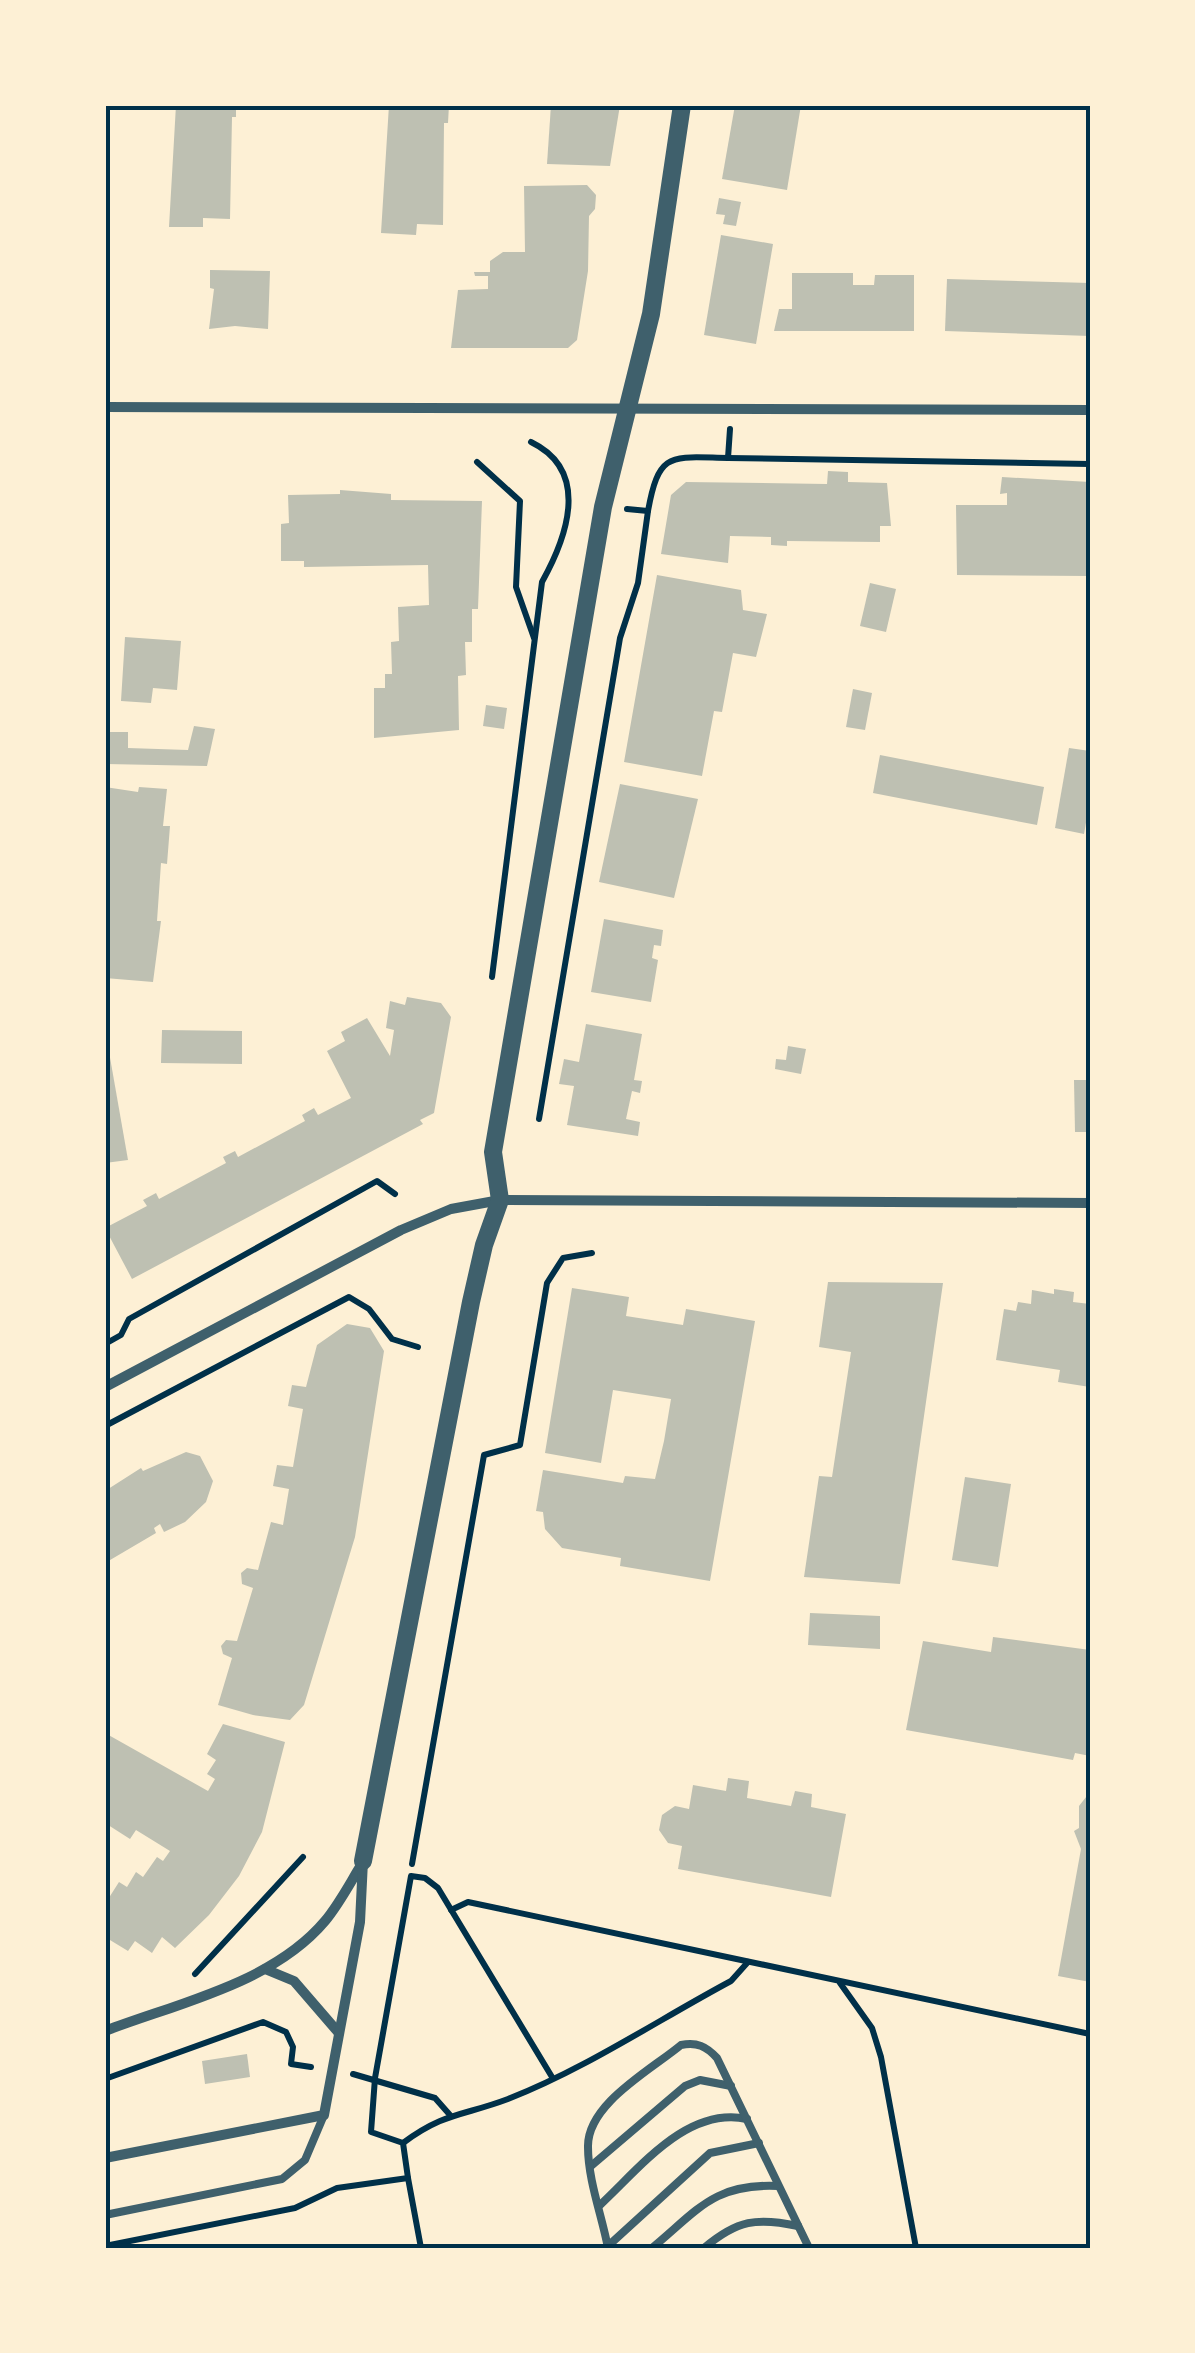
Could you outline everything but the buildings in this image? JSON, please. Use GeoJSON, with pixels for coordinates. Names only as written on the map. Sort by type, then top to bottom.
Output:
{"type":"FeatureCollection","features":[{"type":"Feature","properties":{"kind":"street"},"geometry":{"type":"LineString","coordinates":[[105,2158],[324,2115],[360,1922],[363,1861],[464,1338],[484,1245],[500,1200],[493,1152],[498,1111],[604,507],[652,314],[682,105]]}},
{"type":"Feature","properties":{"kind":"street"},"geometry":{"type":"LineString","coordinates":[[105,408],[1090,410]]}},
{"type":"Feature","properties":{"kind":"street"},"geometry":{"type":"LineString","coordinates":[[105,1387],[401,1230],[451,1209],[500,1200],[1090,1202]]}},
{"type":"Feature","properties":{"kind":"street"},"geometry":{"type":"LineString","coordinates":[[105,2030],[266,1969],[297,1948],[326,1920],[363,1861]]}},
{"type":"Feature","properties":{"kind":"street"},"geometry":{"type":"LineString","coordinates":[[266,1969],[294,1982],[338,2032]]}},
{"type":"Feature","properties":{"kind":"lane"},"geometry":{"type":"LineString","coordinates":[[608,2247],[588,2146],[592,2126],[606,2107],[680,2046],[700,2044],[709,2049],[731,2086],[809,2248]]}},
{"type":"Feature","properties":{"kind":"lane"},"geometry":{"type":"LineString","coordinates":[[591,2166],[685,2086],[700,2080],[731,2086]]}},
{"type":"Feature","properties":{"kind":"lane"},"geometry":{"type":"LineString","coordinates":[[105,2215],[282,2179],[305,2160],[324,2115]]}},
{"type":"Feature","properties":{"kind":"lane"},"geometry":{"type":"LineString","coordinates":[[600,2205],[695,2124],[732,2116],[747,2119]]}},
{"type":"Feature","properties":{"kind":"lane"},"geometry":{"type":"LineString","coordinates":[[608,2247],[710,2152],[759,2143]]}},
{"type":"Feature","properties":{"kind":"lane"},"geometry":{"type":"LineString","coordinates":[[652,2248],[718,2193],[745,2184],[778,2186]]}},
{"type":"Feature","properties":{"kind":"lane"},"geometry":{"type":"LineString","coordinates":[[704,2248],[729,2227],[748,2220],[798,2226]]}},
{"type":"Feature","properties":{"kind":"path"},"geometry":{"type":"LineString","coordinates":[[728,458],[732,408]]}},
{"type":"Feature","properties":{"kind":"path"},"geometry":{"type":"LineString","coordinates":[[490,989],[542,582],[563,545],[572,500],[546,450],[530,442]]}},
{"type":"Feature","properties":{"kind":"path"},"geometry":{"type":"LineString","coordinates":[[539,1118],[620,638],[638,584],[655,474],[664,462],[678,457],[1090,464]]}},
{"type":"Feature","properties":{"kind":"path"},"geometry":{"type":"LineString","coordinates":[[477,462],[520,501],[516,587],[534,640]]}},
{"type":"Feature","properties":{"kind":"path"},"geometry":{"type":"LineString","coordinates":[[604,507],[648,511]]}},
{"type":"Feature","properties":{"kind":"path"},"geometry":{"type":"LineString","coordinates":[[105,1344],[121,1335],[129,1319],[376,1181],[395,1194]]}},
{"type":"Feature","properties":{"kind":"path"},"geometry":{"type":"LineString","coordinates":[[412,1864],[484,1456],[520,1445],[547,1283],[563,1258],[592,1253]]}},
{"type":"Feature","properties":{"kind":"path"},"geometry":{"type":"LineString","coordinates":[[105,1426],[349,1296],[369,1309],[392,1339],[418,1347]]}},
{"type":"Feature","properties":{"kind":"path"},"geometry":{"type":"LineString","coordinates":[[176,1982],[194,1975],[304,1857]]}},
{"type":"Feature","properties":{"kind":"path"},"geometry":{"type":"LineString","coordinates":[[411,1876],[425,1878],[438,1888],[552,2077]]}},
{"type":"Feature","properties":{"kind":"path"},"geometry":{"type":"LineString","coordinates":[[451,1910],[468,1902],[1090,2034]]}},
{"type":"Feature","properties":{"kind":"path"},"geometry":{"type":"LineString","coordinates":[[403,2143],[450,2114],[506,2100],[552,2077],[731,1981],[748,1962]]}},
{"type":"Feature","properties":{"kind":"path"},"geometry":{"type":"LineString","coordinates":[[839,1982],[872,2028],[881,2057],[916,2248]]}},
{"type":"Feature","properties":{"kind":"path"},"geometry":{"type":"LineString","coordinates":[[105,2079],[262,2022],[286,2032],[293,2046],[291,2064],[374,2078],[435,2098],[450,2114]]}},
{"type":"Feature","properties":{"kind":"path"},"geometry":{"type":"LineString","coordinates":[[408,2178],[421,2248]]}}]}
